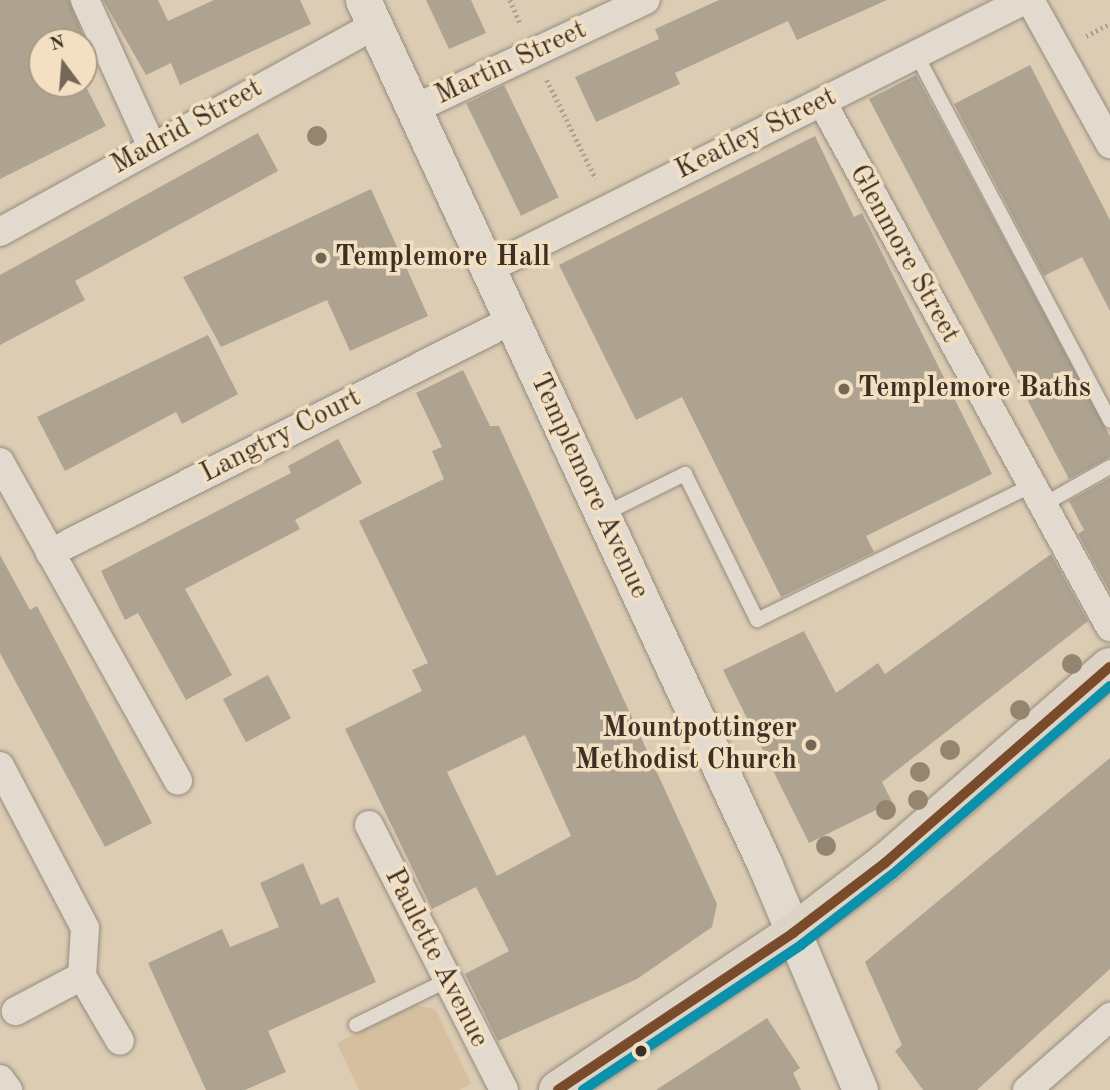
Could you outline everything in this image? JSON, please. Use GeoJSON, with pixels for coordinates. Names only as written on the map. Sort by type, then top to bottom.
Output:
{"type":"FeatureCollection","features":[{"type":"Feature","properties":{"kind":"main road"},"geometry":{"type":"LineString","coordinates":[[558,1090],[793,933],[885,863],[1110,667]]}},
{"type":"Feature","properties":{"kind":"street"},"geometry":{"type":"LineString","coordinates":[[85,0],[151,145]]}},
{"type":"Feature","properties":{"kind":"street","name":"Martin Street"},"geometry":{"type":"LineString","coordinates":[[414,109],[646,0]]}},
{"type":"Feature","properties":{"kind":"street"},"geometry":{"type":"LineString","coordinates":[[1028,0],[1110,144]]}},
{"type":"Feature","properties":{"kind":"street","name":"Keatley Street"},"geometry":{"type":"LineString","coordinates":[[488,269],[1028,0]]}},
{"type":"Feature","properties":{"kind":"street","name":"Madrid Street"},"geometry":{"type":"LineString","coordinates":[[0,232],[151,145],[369,13]]}},
{"type":"Feature","properties":{"kind":"street","name":"Templemore Avenue"},"geometry":{"type":"LineString","coordinates":[[369,13],[602,514],[793,933],[860,1090]]}},
{"type":"Feature","properties":{"kind":"street","name":"Glenmore Street"},"geometry":{"type":"LineString","coordinates":[[822,102],[1036,496],[1110,626]]}},
{"type":"Feature","properties":{"kind":"street","name":"Langtry Court"},"geometry":{"type":"LineString","coordinates":[[50,553],[512,320]]}},
{"type":"Feature","properties":{"kind":"street"},"geometry":{"type":"LineString","coordinates":[[0,462],[178,781]]}},
{"type":"Feature","properties":{"kind":"street"},"geometry":{"type":"LineString","coordinates":[[0,766],[85,928],[82,976],[120,1041]]}},
{"type":"Feature","properties":{"kind":"street","name":"Paulette Avenue"},"geometry":{"type":"LineString","coordinates":[[369,825],[505,1090]]}},
{"type":"Feature","properties":{"kind":"street"},"geometry":{"type":"LineString","coordinates":[[16,1010],[82,976]]}},
{"type":"Feature","properties":{"kind":"street"},"geometry":{"type":"LineString","coordinates":[[1027,1090],[1110,1017]]}},
{"type":"Feature","properties":{"kind":"street"},"geometry":{"type":"LineString","coordinates":[[0,1079],[8,1090]]}},
{"type":"Feature","properties":{"kind":"lane"},"geometry":{"type":"LineString","coordinates":[[916,54],[1110,421]]}},
{"type":"Feature","properties":{"kind":"lane"},"geometry":{"type":"LineString","coordinates":[[602,514],[685,474],[757,620],[1036,496],[1110,467]]}},
{"type":"Feature","properties":{"kind":"lane"},"geometry":{"type":"LineString","coordinates":[[356,1025],[448,980]]}},
{"type":"Feature","properties":{"kind":"path"},"geometry":{"type":"LineString","coordinates":[[510,0],[610,206]]}},
{"type":"Feature","properties":{"kind":"shaded area"},"geometry":{"type":"Polygon","coordinates":[[[414,1005],[435,1009],[471,1083],[460,1090],[359,1090],[337,1043],[414,1005]]]}},
{"type":"Feature","properties":{"kind":"building"},"geometry":{"type":"Polygon","coordinates":[[[0,0],[69,0],[80,28],[28,28],[28,98],[92,98],[106,126],[0,179],[0,0]]]}},
{"type":"Feature","properties":{"kind":"building"},"geometry":{"type":"Polygon","coordinates":[[[103,0],[158,0],[168,21],[214,0],[300,0],[311,24],[180,85],[171,63],[146,75],[103,0]]]}},
{"type":"Feature","properties":{"kind":"building"},"geometry":{"type":"Polygon","coordinates":[[[426,0],[471,0],[486,33],[449,49],[426,0]]]}},
{"type":"Feature","properties":{"kind":"building"},"geometry":{"type":"Polygon","coordinates":[[[719,0],[887,0],[797,40],[788,21],[675,73],[680,84],[596,122],[575,77],[659,39],[655,29],[719,0]]]}},
{"type":"Feature","properties":{"kind":"building"},"geometry":{"type":"Polygon","coordinates":[[[1030,65],[1110,220],[1110,311],[1082,257],[1044,276],[954,104],[1030,65]]]}},
{"type":"Feature","properties":{"kind":"building"},"geometry":{"type":"Polygon","coordinates":[[[916,75],[1110,436],[1110,457],[1069,479],[869,99],[916,75]]]}},
{"type":"Feature","properties":{"kind":"building"},"geometry":{"type":"Polygon","coordinates":[[[504,85],[559,197],[521,216],[466,103],[504,85]]]}},
{"type":"Feature","properties":{"kind":"building"},"geometry":{"type":"Polygon","coordinates":[[[258,133],[278,171],[75,281],[85,300],[0,345],[0,275],[258,133]]]}},
{"type":"Feature","properties":{"kind":"building","name":"Templemore Baths"},"geometry":{"type":"Polygon","coordinates":[[[815,136],[854,217],[862,213],[992,474],[866,536],[874,552],[781,597],[682,397],[636,420],[559,265],[815,136]]]}},
{"type":"Feature","properties":{"kind":"building"},"geometry":{"type":"Polygon","coordinates":[[[371,189],[428,316],[350,351],[327,300],[221,347],[183,277],[371,189]]]}},
{"type":"Feature","properties":{"kind":"building"},"geometry":{"type":"Polygon","coordinates":[[[208,335],[238,394],[182,424],[176,412],[65,471],[37,417],[208,335]]]}},
{"type":"Feature","properties":{"kind":"building"},"geometry":{"type":"Polygon","coordinates":[[[463,370],[490,426],[499,426],[717,904],[712,927],[637,979],[498,1041],[465,974],[509,951],[476,887],[432,909],[345,729],[422,691],[412,670],[428,663],[359,521],[444,479],[432,451],[442,447],[416,393],[463,370]],[[525,735],[447,772],[497,876],[571,836],[525,735]]]}},
{"type":"Feature","properties":{"kind":"building"},"geometry":{"type":"Polygon","coordinates":[[[338,439],[362,483],[295,520],[300,529],[185,589],[232,675],[186,700],[138,613],[125,620],[101,571],[291,473],[288,466],[338,439]]]}},
{"type":"Feature","properties":{"kind":"building"},"geometry":{"type":"Polygon","coordinates":[[[1110,478],[1110,592],[1078,534],[1084,530],[1069,501],[1110,478]]]}},
{"type":"Feature","properties":{"kind":"building"},"geometry":{"type":"Polygon","coordinates":[[[1051,554],[1088,621],[882,782],[892,802],[809,843],[723,670],[804,631],[836,693],[878,663],[885,674],[1051,554]]]}},
{"type":"Feature","properties":{"kind":"building"},"geometry":{"type":"Polygon","coordinates":[[[0,555],[30,610],[37,606],[152,823],[105,847],[0,653],[0,555]]]}},
{"type":"Feature","properties":{"kind":"building"},"geometry":{"type":"Polygon","coordinates":[[[268,675],[291,718],[246,742],[223,699],[268,675]]]}},
{"type":"Feature","properties":{"kind":"building"},"geometry":{"type":"Polygon","coordinates":[[[1110,758],[1110,969],[977,1090],[923,1090],[895,1051],[902,1045],[865,962],[1110,758]]]}},
{"type":"Feature","properties":{"kind":"building"},"geometry":{"type":"Polygon","coordinates":[[[303,863],[321,905],[338,897],[376,982],[268,1031],[286,1072],[245,1090],[206,1090],[148,963],[222,929],[230,947],[279,927],[260,883],[303,863]]]}},
{"type":"Feature","properties":{"kind":"building"},"geometry":{"type":"Polygon","coordinates":[[[767,1018],[800,1068],[793,1073],[801,1090],[656,1090],[767,1018]]]}},
{"type":"Feature","properties":{"kind":"transit line"},"geometry":{"type":"LineString","coordinates":[[558,1090],[793,933],[885,863],[1110,667]]}},
{"type":"Feature","properties":{"kind":"transit line"},"geometry":{"type":"LineString","coordinates":[[583,1090],[801,945],[893,874],[1110,686]]}},
{"type":"Feature","properties":{"kind":"place","name":"Templemore Hall"},"geometry":{"type":"Point","coordinates":[321,258]}},
{"type":"Feature","properties":{"kind":"place","name":"Templemore Baths"},"geometry":{"type":"Point","coordinates":[844,389]}},
{"type":"Feature","properties":{"kind":"place","name":"Mountpottinger Methodist Church"},"geometry":{"type":"Point","coordinates":[811,745]}}]}
